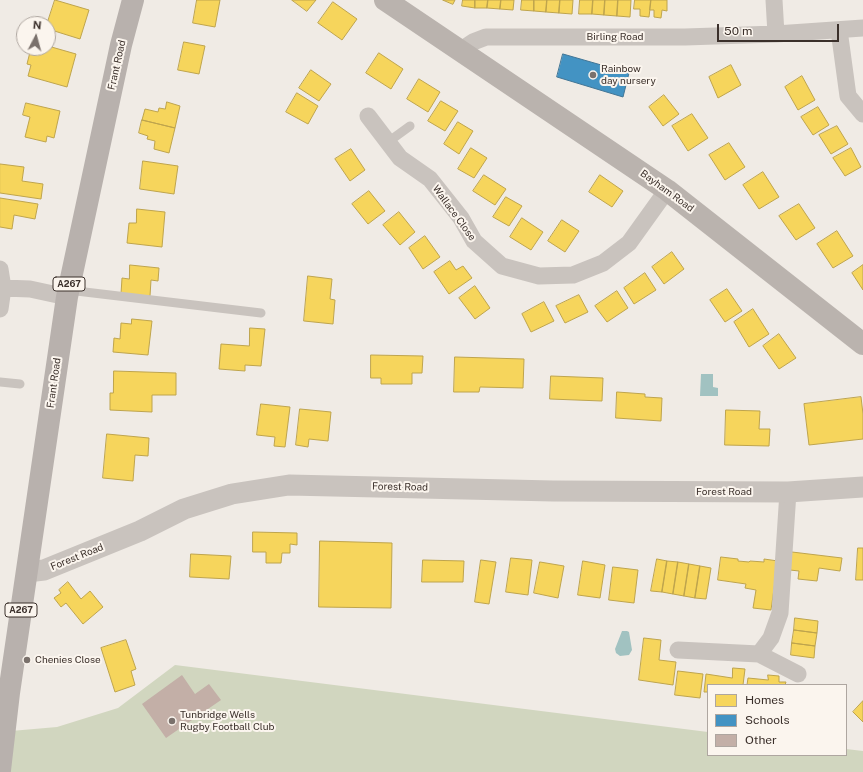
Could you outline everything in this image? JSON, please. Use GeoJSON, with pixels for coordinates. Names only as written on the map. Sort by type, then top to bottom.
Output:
{"type":"FeatureCollection","features":[{"type":"Feature","properties":{"kind":"main road","name":"Frant Road"},"geometry":{"type":"LineString","coordinates":[[0,770],[4,692],[27,572],[68,293],[121,45],[133,0]]}},
{"type":"Feature","properties":{"kind":"main road"},"geometry":{"type":"LineString","coordinates":[[385,0],[462,50]]}},
{"type":"Feature","properties":{"kind":"main road","name":"Bayham Road"},"geometry":{"type":"LineString","coordinates":[[462,50],[667,190],[863,344]]}},
{"type":"Feature","properties":{"kind":"street"},"geometry":{"type":"LineString","coordinates":[[774,0],[776,34]]}},
{"type":"Feature","properties":{"kind":"street","name":"Birling Road"},"geometry":{"type":"LineString","coordinates":[[462,50],[473,42],[486,37],[685,37],[776,34],[863,28]]}},
{"type":"Feature","properties":{"kind":"street"},"geometry":{"type":"LineString","coordinates":[[839,30],[848,96],[863,114]]}},
{"type":"Feature","properties":{"kind":"street","name":"Wallace Close"},"geometry":{"type":"LineString","coordinates":[[368,116],[400,158],[430,179],[461,218],[474,241],[502,266],[539,276],[573,275],[603,263],[629,243],[667,190]]}},
{"type":"Feature","properties":{"kind":"street"},"geometry":{"type":"LineString","coordinates":[[0,269],[2,288],[0,309]]}},
{"type":"Feature","properties":{"kind":"street"},"geometry":{"type":"LineString","coordinates":[[2,288],[68,293]]}},
{"type":"Feature","properties":{"kind":"street","name":"Forest Road"},"geometry":{"type":"LineString","coordinates":[[27,572],[44,570],[140,531],[184,509],[232,494],[289,485],[553,491],[788,492],[863,487]]}},
{"type":"Feature","properties":{"kind":"street"},"geometry":{"type":"LineString","coordinates":[[759,654],[771,638],[780,613],[788,492]]}},
{"type":"Feature","properties":{"kind":"street"},"geometry":{"type":"LineString","coordinates":[[678,650],[759,654],[798,674]]}},
{"type":"Feature","properties":{"kind":"lane"},"geometry":{"type":"LineString","coordinates":[[388,142],[410,126]]}},
{"type":"Feature","properties":{"kind":"lane"},"geometry":{"type":"LineString","coordinates":[[68,293],[261,314]]}},
{"type":"Feature","properties":{"kind":"lane"},"geometry":{"type":"LineString","coordinates":[[0,382],[20,384]]}},
{"type":"Feature","properties":{"kind":"green space"},"geometry":{"type":"Polygon","coordinates":[[[175,665],[707,732],[707,756],[847,756],[847,749],[863,751],[863,772],[9,772],[11,731],[57,727],[118,708],[175,665]]]}},
{"type":"Feature","properties":{"kind":"water"},"geometry":{"type":"Polygon","coordinates":[[[701,374],[713,374],[713,387],[718,388],[718,396],[700,396],[701,374]]]}},
{"type":"Feature","properties":{"kind":"water"},"geometry":{"type":"Polygon","coordinates":[[[622,631],[629,632],[632,650],[629,655],[620,656],[616,653],[615,649],[622,631]]]}},
{"type":"Feature","properties":{"kind":"building: Homes"},"geometry":{"type":"Polygon","coordinates":[[[55,0],[89,10],[80,39],[56,32],[56,16],[50,16],[55,0]]]}},
{"type":"Feature","properties":{"kind":"building: Homes"},"geometry":{"type":"Polygon","coordinates":[[[197,0],[220,0],[215,27],[193,23],[197,0]]]}},
{"type":"Feature","properties":{"kind":"building: Homes"},"geometry":{"type":"Polygon","coordinates":[[[292,0],[316,0],[307,11],[292,0]]]}},
{"type":"Feature","properties":{"kind":"building: Homes"},"geometry":{"type":"Polygon","coordinates":[[[443,0],[455,0],[453,4],[443,0]]]}},
{"type":"Feature","properties":{"kind":"building: Homes"},"geometry":{"type":"Polygon","coordinates":[[[463,0],[475,0],[475,8],[462,6],[463,0]]]}},
{"type":"Feature","properties":{"kind":"building: Homes"},"geometry":{"type":"Polygon","coordinates":[[[475,0],[488,0],[487,8],[475,8],[475,0]]]}},
{"type":"Feature","properties":{"kind":"building: Homes"},"geometry":{"type":"Polygon","coordinates":[[[488,0],[501,0],[500,9],[487,8],[488,0]]]}},
{"type":"Feature","properties":{"kind":"building: Homes"},"geometry":{"type":"Polygon","coordinates":[[[501,0],[514,0],[513,10],[500,9],[501,0]]]}},
{"type":"Feature","properties":{"kind":"building: Homes"},"geometry":{"type":"Polygon","coordinates":[[[522,0],[534,0],[534,11],[521,10],[522,0]]]}},
{"type":"Feature","properties":{"kind":"building: Homes"},"geometry":{"type":"Polygon","coordinates":[[[534,0],[547,0],[546,12],[534,11],[534,0]]]}},
{"type":"Feature","properties":{"kind":"building: Homes"},"geometry":{"type":"Polygon","coordinates":[[[547,0],[560,0],[559,13],[546,12],[547,0]]]}},
{"type":"Feature","properties":{"kind":"building: Homes"},"geometry":{"type":"Polygon","coordinates":[[[560,0],[573,0],[572,14],[559,13],[560,0]]]}},
{"type":"Feature","properties":{"kind":"building: Homes"},"geometry":{"type":"Polygon","coordinates":[[[580,0],[593,0],[592,14],[579,14],[580,0]]]}},
{"type":"Feature","properties":{"kind":"building: Homes"},"geometry":{"type":"Polygon","coordinates":[[[593,0],[605,0],[604,15],[592,14],[593,0]]]}},
{"type":"Feature","properties":{"kind":"building: Homes"},"geometry":{"type":"Polygon","coordinates":[[[605,0],[618,0],[617,16],[604,15],[605,0]]]}},
{"type":"Feature","properties":{"kind":"building: Homes"},"geometry":{"type":"Polygon","coordinates":[[[618,0],[631,0],[630,17],[617,16],[618,0]]]}},
{"type":"Feature","properties":{"kind":"building: Homes"},"geometry":{"type":"Polygon","coordinates":[[[635,0],[651,0],[649,17],[640,16],[640,9],[634,9],[635,0]]]}},
{"type":"Feature","properties":{"kind":"building: Homes"},"geometry":{"type":"Polygon","coordinates":[[[651,0],[667,0],[667,11],[662,10],[661,18],[654,17],[654,10],[650,10],[651,0]]]}},
{"type":"Feature","properties":{"kind":"building: Homes"},"geometry":{"type":"Polygon","coordinates":[[[333,2],[357,19],[342,40],[318,23],[333,2]]]}},
{"type":"Feature","properties":{"kind":"building: Homes"},"geometry":{"type":"Polygon","coordinates":[[[184,42],[205,46],[199,74],[178,70],[184,42]]]}},
{"type":"Feature","properties":{"kind":"building: Homes"},"geometry":{"type":"Polygon","coordinates":[[[56,48],[76,54],[67,87],[28,76],[31,65],[27,64],[29,56],[56,56],[56,48]]]}},
{"type":"Feature","properties":{"kind":"building: Homes"},"geometry":{"type":"Polygon","coordinates":[[[379,53],[403,69],[391,89],[366,73],[379,53]]]}},
{"type":"Feature","properties":{"kind":"building: Homes"},"geometry":{"type":"Polygon","coordinates":[[[731,65],[741,85],[718,98],[709,77],[731,65]]]}},
{"type":"Feature","properties":{"kind":"building: Homes"},"geometry":{"type":"Polygon","coordinates":[[[311,70],[331,84],[319,101],[299,88],[311,70]]]}},
{"type":"Feature","properties":{"kind":"building: Homes"},"geometry":{"type":"Polygon","coordinates":[[[802,76],[815,100],[798,110],[785,87],[802,76]]]}},
{"type":"Feature","properties":{"kind":"building: Homes"},"geometry":{"type":"Polygon","coordinates":[[[419,79],[440,92],[428,112],[407,99],[419,79]]]}},
{"type":"Feature","properties":{"kind":"building: Homes"},"geometry":{"type":"Polygon","coordinates":[[[297,93],[318,106],[308,124],[286,112],[297,93]]]}},
{"type":"Feature","properties":{"kind":"building: Homes"},"geometry":{"type":"Polygon","coordinates":[[[664,95],[679,114],[663,126],[649,107],[664,95]]]}},
{"type":"Feature","properties":{"kind":"building: Homes"},"geometry":{"type":"Polygon","coordinates":[[[441,101],[458,111],[445,131],[428,121],[441,101]]]}},
{"type":"Feature","properties":{"kind":"building: Homes"},"geometry":{"type":"Polygon","coordinates":[[[167,102],[180,106],[175,128],[142,120],[145,109],[158,112],[159,108],[165,109],[167,102]]]}},
{"type":"Feature","properties":{"kind":"building: Homes"},"geometry":{"type":"Polygon","coordinates":[[[26,103],[60,111],[54,138],[47,136],[46,142],[25,137],[30,117],[23,115],[26,103]]]}},
{"type":"Feature","properties":{"kind":"building: Homes"},"geometry":{"type":"Polygon","coordinates":[[[818,107],[829,125],[813,135],[801,117],[818,107]]]}},
{"type":"Feature","properties":{"kind":"building: Homes"},"geometry":{"type":"Polygon","coordinates":[[[692,114],[708,138],[688,151],[672,126],[692,114]]]}},
{"type":"Feature","properties":{"kind":"building: Homes"},"geometry":{"type":"Polygon","coordinates":[[[142,120],[175,128],[169,153],[154,149],[155,141],[147,139],[148,136],[139,133],[142,120]]]}},
{"type":"Feature","properties":{"kind":"building: Homes"},"geometry":{"type":"Polygon","coordinates":[[[458,122],[473,131],[459,154],[444,144],[458,122]]]}},
{"type":"Feature","properties":{"kind":"building: Homes"},"geometry":{"type":"Polygon","coordinates":[[[837,126],[848,144],[831,154],[819,135],[837,126]]]}},
{"type":"Feature","properties":{"kind":"building: Homes"},"geometry":{"type":"Polygon","coordinates":[[[729,143],[745,167],[725,180],[709,155],[729,143]]]}},
{"type":"Feature","properties":{"kind":"building: Homes"},"geometry":{"type":"Polygon","coordinates":[[[471,148],[487,158],[474,178],[458,169],[471,148]]]}},
{"type":"Feature","properties":{"kind":"building: Homes"},"geometry":{"type":"Polygon","coordinates":[[[851,148],[861,167],[845,176],[833,158],[851,148]]]}},
{"type":"Feature","properties":{"kind":"building: Homes"},"geometry":{"type":"Polygon","coordinates":[[[351,149],[365,170],[350,181],[335,159],[351,149]]]}},
{"type":"Feature","properties":{"kind":"building: Homes"},"geometry":{"type":"Polygon","coordinates":[[[143,161],[178,166],[174,194],[140,189],[143,161]]]}},
{"type":"Feature","properties":{"kind":"building: Homes"},"geometry":{"type":"Polygon","coordinates":[[[0,164],[24,167],[22,181],[43,184],[41,199],[0,193],[0,164]]]}},
{"type":"Feature","properties":{"kind":"building: Homes"},"geometry":{"type":"Polygon","coordinates":[[[763,172],[779,197],[759,209],[743,185],[763,172]]]}},
{"type":"Feature","properties":{"kind":"building: Homes"},"geometry":{"type":"Polygon","coordinates":[[[484,175],[506,189],[495,205],[473,191],[484,175]]]}},
{"type":"Feature","properties":{"kind":"building: Homes"},"geometry":{"type":"Polygon","coordinates":[[[600,175],[623,191],[612,207],[589,192],[600,175]]]}},
{"type":"Feature","properties":{"kind":"building: Homes"},"geometry":{"type":"Polygon","coordinates":[[[369,191],[385,211],[368,224],[352,204],[369,191]]]}},
{"type":"Feature","properties":{"kind":"building: Homes"},"geometry":{"type":"Polygon","coordinates":[[[506,197],[522,206],[509,226],[493,217],[506,197]]]}},
{"type":"Feature","properties":{"kind":"building: Homes"},"geometry":{"type":"Polygon","coordinates":[[[0,198],[38,204],[35,219],[14,215],[12,229],[0,227],[0,198]]]}},
{"type":"Feature","properties":{"kind":"building: Homes"},"geometry":{"type":"Polygon","coordinates":[[[799,204],[815,228],[796,240],[779,216],[799,204]]]}},
{"type":"Feature","properties":{"kind":"building: Homes"},"geometry":{"type":"Polygon","coordinates":[[[137,209],[165,212],[162,247],[127,243],[129,223],[136,223],[137,209]]]}},
{"type":"Feature","properties":{"kind":"building: Homes"},"geometry":{"type":"Polygon","coordinates":[[[399,212],[415,232],[400,245],[383,225],[399,212]]]}},
{"type":"Feature","properties":{"kind":"building: Homes"},"geometry":{"type":"Polygon","coordinates":[[[522,218],[543,232],[531,250],[510,237],[522,218]]]}},
{"type":"Feature","properties":{"kind":"building: Homes"},"geometry":{"type":"Polygon","coordinates":[[[562,220],[579,231],[565,252],[548,241],[562,220]]]}},
{"type":"Feature","properties":{"kind":"building: Homes"},"geometry":{"type":"Polygon","coordinates":[[[837,231],[853,256],[833,268],[817,244],[837,231]]]}},
{"type":"Feature","properties":{"kind":"building: Homes"},"geometry":{"type":"Polygon","coordinates":[[[425,236],[440,257],[423,269],[409,248],[425,236]]]}},
{"type":"Feature","properties":{"kind":"building: Homes"},"geometry":{"type":"Polygon","coordinates":[[[672,252],[684,269],[664,284],[652,267],[672,252]]]}},
{"type":"Feature","properties":{"kind":"building: Homes"},"geometry":{"type":"Polygon","coordinates":[[[450,261],[456,270],[463,266],[472,278],[449,294],[434,272],[450,261]]]}},
{"type":"Feature","properties":{"kind":"building: Homes"},"geometry":{"type":"Polygon","coordinates":[[[130,265],[159,268],[158,281],[151,280],[150,296],[121,294],[122,278],[129,279],[130,265]]]}},
{"type":"Feature","properties":{"kind":"building: Homes"},"geometry":{"type":"Polygon","coordinates":[[[863,265],[863,290],[852,273],[863,265]]]}},
{"type":"Feature","properties":{"kind":"building: Homes"},"geometry":{"type":"Polygon","coordinates":[[[645,273],[656,290],[634,304],[624,288],[645,273]]]}},
{"type":"Feature","properties":{"kind":"building: Homes"},"geometry":{"type":"Polygon","coordinates":[[[308,276],[332,279],[330,299],[335,300],[333,324],[304,321],[308,276]]]}},
{"type":"Feature","properties":{"kind":"building: Homes"},"geometry":{"type":"Polygon","coordinates":[[[475,286],[490,308],[475,319],[459,298],[475,286]]]}},
{"type":"Feature","properties":{"kind":"building: Homes"},"geometry":{"type":"Polygon","coordinates":[[[727,289],[742,311],[725,322],[710,300],[727,289]]]}},
{"type":"Feature","properties":{"kind":"building: Homes"},"geometry":{"type":"Polygon","coordinates":[[[617,291],[628,308],[607,322],[595,306],[617,291]]]}},
{"type":"Feature","properties":{"kind":"building: Homes"},"geometry":{"type":"Polygon","coordinates":[[[579,295],[588,312],[565,323],[556,306],[579,295]]]}},
{"type":"Feature","properties":{"kind":"building: Homes"},"geometry":{"type":"Polygon","coordinates":[[[544,302],[554,321],[531,332],[522,314],[544,302]]]}},
{"type":"Feature","properties":{"kind":"building: Homes"},"geometry":{"type":"Polygon","coordinates":[[[753,309],[769,334],[749,347],[734,322],[753,309]]]}},
{"type":"Feature","properties":{"kind":"building: Homes"},"geometry":{"type":"Polygon","coordinates":[[[132,319],[152,321],[148,355],[113,352],[114,338],[120,339],[121,323],[131,324],[132,319]]]}},
{"type":"Feature","properties":{"kind":"building: Homes"},"geometry":{"type":"Polygon","coordinates":[[[250,328],[265,329],[261,366],[245,365],[245,371],[219,369],[221,344],[249,346],[250,328]]]}},
{"type":"Feature","properties":{"kind":"building: Homes"},"geometry":{"type":"Polygon","coordinates":[[[779,334],[796,358],[779,369],[763,346],[779,334]]]}},
{"type":"Feature","properties":{"kind":"building: Homes"},"geometry":{"type":"Polygon","coordinates":[[[371,355],[423,356],[422,373],[412,373],[412,384],[381,384],[381,378],[371,378],[371,355]]]}},
{"type":"Feature","properties":{"kind":"building: Homes"},"geometry":{"type":"Polygon","coordinates":[[[455,357],[524,359],[523,388],[480,387],[479,392],[454,392],[455,357]]]}},
{"type":"Feature","properties":{"kind":"building: Homes"},"geometry":{"type":"Polygon","coordinates":[[[114,371],[176,373],[176,395],[152,395],[152,412],[110,410],[110,393],[113,393],[114,371]]]}},
{"type":"Feature","properties":{"kind":"building: Homes"},"geometry":{"type":"Polygon","coordinates":[[[551,376],[603,378],[602,401],[550,399],[551,376]]]}},
{"type":"Feature","properties":{"kind":"building: Homes"},"geometry":{"type":"Polygon","coordinates":[[[617,392],[645,394],[645,397],[662,398],[661,421],[616,418],[617,392]]]}},
{"type":"Feature","properties":{"kind":"building: Homes"},"geometry":{"type":"Polygon","coordinates":[[[861,397],[863,439],[809,445],[804,404],[861,397]]]}},
{"type":"Feature","properties":{"kind":"building: Homes"},"geometry":{"type":"Polygon","coordinates":[[[261,404],[290,407],[285,447],[274,446],[275,437],[257,435],[261,404]]]}},
{"type":"Feature","properties":{"kind":"building: Homes"},"geometry":{"type":"Polygon","coordinates":[[[300,409],[331,412],[328,441],[309,439],[308,447],[296,445],[300,409]]]}},
{"type":"Feature","properties":{"kind":"building: Homes"},"geometry":{"type":"Polygon","coordinates":[[[726,410],[760,411],[759,429],[770,429],[769,446],[725,445],[726,410]]]}},
{"type":"Feature","properties":{"kind":"building: Homes"},"geometry":{"type":"Polygon","coordinates":[[[107,434],[149,438],[148,456],[135,455],[133,481],[103,478],[107,434]]]}},
{"type":"Feature","properties":{"kind":"building: Homes"},"geometry":{"type":"Polygon","coordinates":[[[253,532],[297,533],[297,545],[290,544],[290,553],[282,553],[281,563],[266,563],[266,552],[253,552],[253,532]]]}},
{"type":"Feature","properties":{"kind":"building: Homes"},"geometry":{"type":"Polygon","coordinates":[[[320,541],[392,543],[391,608],[319,607],[320,541]]]}},
{"type":"Feature","properties":{"kind":"building: Homes"},"geometry":{"type":"Polygon","coordinates":[[[858,548],[863,548],[863,580],[856,580],[858,548]]]}},
{"type":"Feature","properties":{"kind":"building: Homes"},"geometry":{"type":"Polygon","coordinates":[[[792,552],[842,558],[840,571],[819,568],[817,581],[798,579],[799,571],[790,570],[792,552]]]}},
{"type":"Feature","properties":{"kind":"building: Homes"},"geometry":{"type":"Polygon","coordinates":[[[191,554],[231,556],[229,579],[190,577],[191,554]]]}},
{"type":"Feature","properties":{"kind":"building: Homes"},"geometry":{"type":"Polygon","coordinates":[[[721,557],[749,562],[764,562],[764,559],[778,561],[771,610],[753,608],[756,590],[745,588],[746,584],[718,580],[721,557]]]}},
{"type":"Feature","properties":{"kind":"building: Homes"},"geometry":{"type":"Polygon","coordinates":[[[511,558],[532,560],[528,595],[506,592],[511,558]]]}},
{"type":"Feature","properties":{"kind":"building: Homes"},"geometry":{"type":"Polygon","coordinates":[[[657,559],[667,561],[662,592],[651,591],[657,559]]]}},
{"type":"Feature","properties":{"kind":"building: Homes"},"geometry":{"type":"Polygon","coordinates":[[[423,560],[464,561],[463,582],[422,582],[423,560]]]}},
{"type":"Feature","properties":{"kind":"building: Homes"},"geometry":{"type":"Polygon","coordinates":[[[481,560],[496,562],[489,604],[475,602],[481,560]]]}},
{"type":"Feature","properties":{"kind":"building: Homes"},"geometry":{"type":"Polygon","coordinates":[[[583,561],[605,565],[600,598],[578,595],[583,561]]]}},
{"type":"Feature","properties":{"kind":"building: Homes"},"geometry":{"type":"Polygon","coordinates":[[[667,561],[678,562],[673,594],[662,592],[667,561]]]}},
{"type":"Feature","properties":{"kind":"building: Homes"},"geometry":{"type":"Polygon","coordinates":[[[540,562],[564,566],[558,598],[534,593],[540,562]]]}},
{"type":"Feature","properties":{"kind":"building: Homes"},"geometry":{"type":"Polygon","coordinates":[[[678,562],[689,564],[684,596],[673,594],[678,562]]]}},
{"type":"Feature","properties":{"kind":"building: Homes"},"geometry":{"type":"Polygon","coordinates":[[[689,564],[700,566],[695,598],[684,596],[689,564]]]}},
{"type":"Feature","properties":{"kind":"building: Homes"},"geometry":{"type":"Polygon","coordinates":[[[700,566],[711,568],[706,599],[695,598],[700,566]]]}},
{"type":"Feature","properties":{"kind":"building: Homes"},"geometry":{"type":"Polygon","coordinates":[[[613,567],[638,570],[634,603],[609,600],[613,567]]]}},
{"type":"Feature","properties":{"kind":"building: Homes"},"geometry":{"type":"Polygon","coordinates":[[[68,582],[81,599],[90,591],[103,607],[83,624],[66,603],[61,607],[54,598],[61,593],[59,590],[68,582]]]}},
{"type":"Feature","properties":{"kind":"building: Homes"},"geometry":{"type":"Polygon","coordinates":[[[795,618],[818,621],[817,633],[794,630],[795,618]]]}},
{"type":"Feature","properties":{"kind":"building: Homes"},"geometry":{"type":"Polygon","coordinates":[[[794,630],[817,633],[815,646],[792,643],[794,630]]]}},
{"type":"Feature","properties":{"kind":"building: Homes"},"geometry":{"type":"Polygon","coordinates":[[[644,638],[661,640],[659,660],[676,662],[673,685],[639,680],[644,638]]]}},
{"type":"Feature","properties":{"kind":"building: Homes"},"geometry":{"type":"Polygon","coordinates":[[[126,640],[136,669],[131,671],[135,685],[115,692],[101,648],[126,640]]]}},
{"type":"Feature","properties":{"kind":"building: Homes"},"geometry":{"type":"Polygon","coordinates":[[[792,643],[815,646],[814,658],[791,655],[792,643]]]}},
{"type":"Feature","properties":{"kind":"building: Homes"},"geometry":{"type":"Polygon","coordinates":[[[733,668],[745,669],[743,684],[707,684],[707,692],[704,692],[706,674],[732,678],[733,668]]]}},
{"type":"Feature","properties":{"kind":"building: Homes"},"geometry":{"type":"Polygon","coordinates":[[[678,671],[703,674],[700,698],[675,695],[678,671]]]}},
{"type":"Feature","properties":{"kind":"building: Homes"},"geometry":{"type":"Polygon","coordinates":[[[768,675],[779,676],[779,682],[786,682],[785,684],[747,684],[748,678],[768,680],[768,675]]]}},
{"type":"Feature","properties":{"kind":"building: Homes"},"geometry":{"type":"Polygon","coordinates":[[[863,701],[863,722],[853,712],[863,701]]]}},
{"type":"Feature","properties":{"kind":"building: Schools","name":"Rainbow day nursery"},"geometry":{"type":"Polygon","coordinates":[[[563,54],[629,73],[623,97],[557,77],[563,54]]]}},
{"type":"Feature","properties":{"kind":"building: Other","name":"Tunbridge Wells Rugby Football Club"},"geometry":{"type":"Polygon","coordinates":[[[182,675],[195,694],[209,684],[221,700],[166,738],[142,704],[182,675]]]}},
{"type":"Feature","properties":{"kind":"place","name":"Rainbow day nursery"},"geometry":{"type":"Point","coordinates":[593,75]}},
{"type":"Feature","properties":{"kind":"place","name":"Chenies Close"},"geometry":{"type":"Point","coordinates":[27,660]}},
{"type":"Feature","properties":{"kind":"place","name":"Tunbridge Wells Rugby Football Club"},"geometry":{"type":"Point","coordinates":[172,721]}}]}
